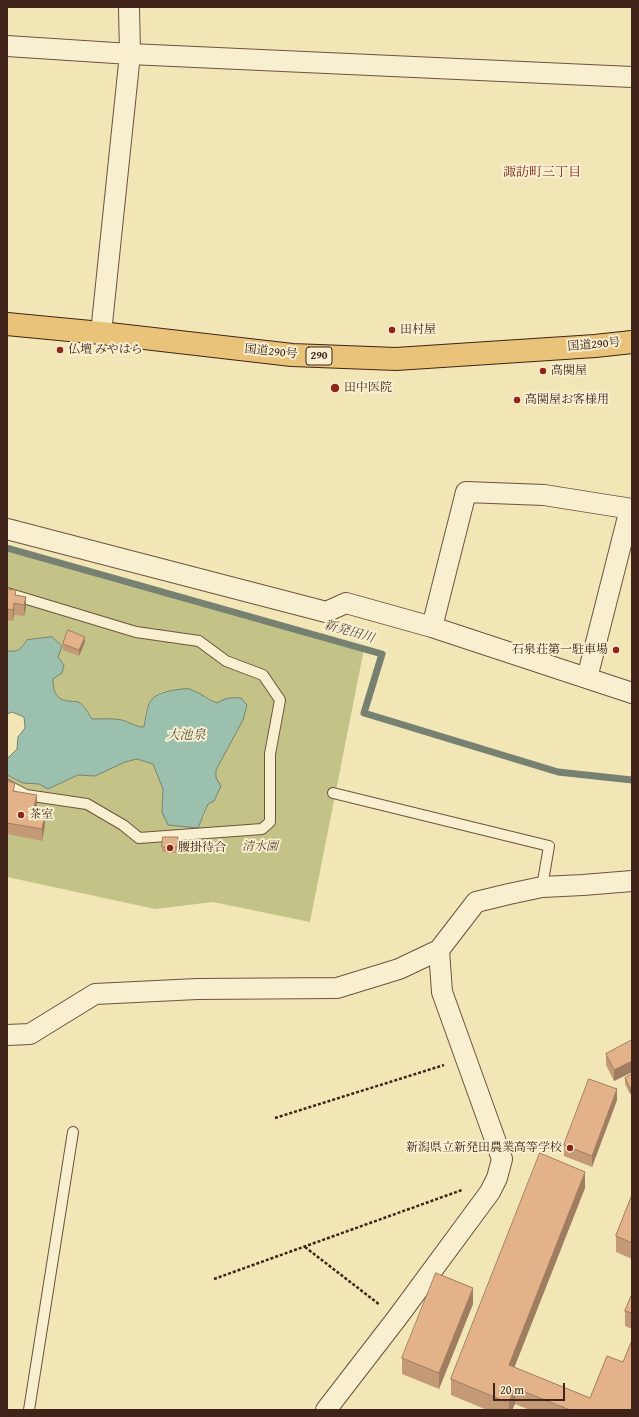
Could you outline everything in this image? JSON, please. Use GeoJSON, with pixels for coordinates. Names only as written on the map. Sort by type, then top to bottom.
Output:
{"type":"FeatureCollection","features":[{"type":"Feature","properties":{"kind":"highway","name":"国道290号"},"geometry":{"type":"LineString","coordinates":[[7,324],[101,333],[292,355],[396,359],[595,346],[632,342]]}},
{"type":"Feature","properties":{"kind":"street"},"geometry":{"type":"LineString","coordinates":[[101,333],[130,54],[129,7]]}},
{"type":"Feature","properties":{"kind":"street"},"geometry":{"type":"LineString","coordinates":[[7,46],[130,54],[632,77]]}},
{"type":"Feature","properties":{"kind":"street"},"geometry":{"type":"LineString","coordinates":[[432,627],[466,492],[544,495],[631,509],[587,678]]}},
{"type":"Feature","properties":{"kind":"street"},"geometry":{"type":"LineString","coordinates":[[7,530],[326,612],[346,603],[432,627],[632,693]]}},
{"type":"Feature","properties":{"kind":"street"},"geometry":{"type":"LineString","coordinates":[[7,1035],[30,1034],[95,994],[197,989],[337,988],[399,969],[439,950],[476,902],[542,887],[632,880]]}},
{"type":"Feature","properties":{"kind":"street"},"geometry":{"type":"LineString","coordinates":[[326,1410],[397,1318],[490,1192],[497,1178],[502,1159],[442,992],[439,950]]}},
{"type":"Feature","properties":{"kind":"lane"},"geometry":{"type":"LineString","coordinates":[[7,593],[136,632],[199,641],[226,661],[263,675],[280,700],[270,754],[270,822],[262,830],[140,838],[123,825],[87,804],[26,795],[7,785]]}},
{"type":"Feature","properties":{"kind":"lane"},"geometry":{"type":"LineString","coordinates":[[333,793],[549,846],[542,887]]}},
{"type":"Feature","properties":{"kind":"lane"},"geometry":{"type":"LineString","coordinates":[[28,1410],[73,1132]]}},
{"type":"Feature","properties":{"kind":"path"},"geometry":{"type":"LineString","coordinates":[[275,1118],[466,1058]]}},
{"type":"Feature","properties":{"kind":"path"},"geometry":{"type":"LineString","coordinates":[[214,1279],[497,1178]]}},
{"type":"Feature","properties":{"kind":"path"},"geometry":{"type":"LineString","coordinates":[[305,1247],[397,1318]]}},
{"type":"Feature","properties":{"kind":"green space","name":"清水園"},"geometry":{"type":"Polygon","coordinates":[[[7,548],[364,649],[310,922],[213,902],[155,909],[7,877],[7,775],[23,783],[39,784],[48,789],[79,775],[95,776],[125,762],[137,759],[153,764],[163,789],[162,812],[204,817],[216,778],[216,770],[243,720],[221,701],[217,703],[191,689],[161,692],[146,709],[144,727],[118,719],[92,719],[80,703],[61,699],[54,691],[53,679],[62,673],[64,665],[58,657],[62,646],[52,637],[27,640],[19,650],[7,651],[7,548]]]}},
{"type":"Feature","properties":{"kind":"water","name":"大池泉"},"geometry":{"type":"Polygon","coordinates":[[[52,637],[62,646],[58,657],[64,665],[62,673],[53,679],[54,691],[61,699],[77,702],[83,705],[92,719],[118,719],[144,727],[150,701],[165,692],[183,689],[195,691],[217,703],[226,699],[241,698],[247,705],[243,720],[216,770],[216,778],[221,786],[214,801],[208,804],[198,828],[168,825],[162,812],[163,789],[153,764],[137,759],[125,762],[95,776],[78,775],[48,789],[39,784],[23,783],[7,775],[7,757],[9,757],[17,749],[18,737],[25,728],[24,717],[12,712],[7,714],[7,651],[19,650],[27,640],[52,637]]]}},
{"type":"Feature","properties":{"kind":"building"},"geometry":{"type":"Polygon","coordinates":[[[7,589],[16,590],[15,595],[26,597],[24,605],[14,603],[13,610],[7,609],[7,589]]]}},
{"type":"Feature","properties":{"kind":"building"},"geometry":{"type":"Polygon","coordinates":[[[68,630],[85,637],[79,650],[63,644],[68,630]]]}},
{"type":"Feature","properties":{"kind":"building","name":"茶室"},"geometry":{"type":"Polygon","coordinates":[[[7,781],[15,783],[13,791],[37,795],[33,811],[45,814],[42,829],[7,823],[7,781]]]}},
{"type":"Feature","properties":{"kind":"building"},"geometry":{"type":"Polygon","coordinates":[[[163,837],[178,837],[177,847],[162,847],[163,837]]]}},
{"type":"Feature","properties":{"kind":"building"},"geometry":{"type":"Polygon","coordinates":[[[632,1040],[632,1061],[614,1070],[606,1054],[632,1040]]]}},
{"type":"Feature","properties":{"kind":"building"},"geometry":{"type":"Polygon","coordinates":[[[632,1074],[632,1087],[630,1088],[625,1078],[632,1074]]]}},
{"type":"Feature","properties":{"kind":"building"},"geometry":{"type":"Polygon","coordinates":[[[589,1079],[617,1089],[592,1156],[564,1145],[589,1079]]]}},
{"type":"Feature","properties":{"kind":"building"},"geometry":{"type":"Polygon","coordinates":[[[540,1153],[585,1172],[509,1365],[590,1398],[607,1356],[623,1362],[632,1340],[632,1410],[570,1410],[515,1388],[509,1403],[451,1379],[540,1153]]]}},
{"type":"Feature","properties":{"kind":"building"},"geometry":{"type":"Polygon","coordinates":[[[632,1195],[632,1243],[616,1236],[632,1195]]]}},
{"type":"Feature","properties":{"kind":"building"},"geometry":{"type":"Polygon","coordinates":[[[436,1273],[473,1288],[439,1373],[402,1358],[436,1273]]]}},
{"type":"Feature","properties":{"kind":"building"},"geometry":{"type":"Polygon","coordinates":[[[632,1294],[632,1313],[625,1311],[632,1294]]]}},
{"type":"Feature","properties":{"kind":"waterway","name":"新発田川"},"geometry":{"type":"LineString","coordinates":[[7,548],[382,654],[364,713],[558,772],[632,780]]}},
{"type":"Feature","properties":{"kind":"place","name":"田村屋"},"geometry":{"type":"Point","coordinates":[392,330]}},
{"type":"Feature","properties":{"kind":"place","name":"仏壇 みやはら"},"geometry":{"type":"Point","coordinates":[60,350]}},
{"type":"Feature","properties":{"kind":"place","name":"高関屋"},"geometry":{"type":"Point","coordinates":[543,371]}},
{"type":"Feature","properties":{"kind":"place","name":"田中医院"},"geometry":{"type":"Point","coordinates":[335,388]}},
{"type":"Feature","properties":{"kind":"place","name":"高関屋お客様用"},"geometry":{"type":"Point","coordinates":[517,400]}},
{"type":"Feature","properties":{"kind":"place","name":"石泉荘第一駐車場"},"geometry":{"type":"Point","coordinates":[616,650]}},
{"type":"Feature","properties":{"kind":"place","name":"茶室"},"geometry":{"type":"Point","coordinates":[21,815]}},
{"type":"Feature","properties":{"kind":"place","name":"腰掛待合"},"geometry":{"type":"Point","coordinates":[170,848]}},
{"type":"Feature","properties":{"kind":"place","name":"新潟県立新発田農業高等学校"},"geometry":{"type":"Point","coordinates":[570,1148]}},
{"type":"Feature","properties":{"kind":"district","name":"諏訪町三丁目"},"geometry":{"type":"Point","coordinates":[542,173]}}]}
